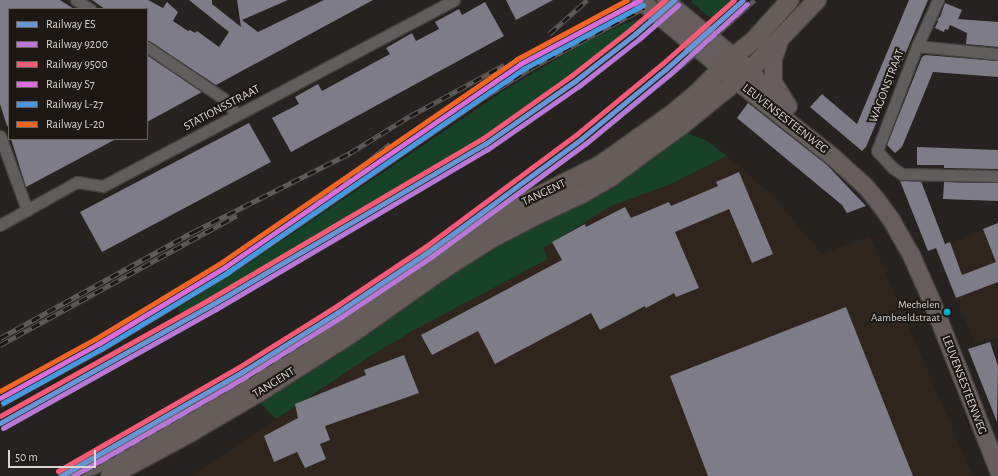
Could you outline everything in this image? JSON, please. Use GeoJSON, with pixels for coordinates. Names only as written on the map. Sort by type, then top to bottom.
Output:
{"type":"FeatureCollection","features":[{"type":"Feature","properties":{"kind":"highway","name":"TANGENT"},"geometry":{"type":"LineString","coordinates":[[67,476],[123,453],[203,408],[317,339],[364,308],[428,261],[494,218],[600,164],[672,114],[696,94],[755,39],[790,0]]}},
{"type":"Feature","properties":{"kind":"highway","name":"TANGENT"},"geometry":{"type":"LineString","coordinates":[[110,476],[188,434],[258,393],[377,317],[439,272],[491,239],[582,194],[611,177],[682,125],[743,76],[817,0]]}},
{"type":"Feature","properties":{"kind":"main road","name":"LEUVENSESTEENWEG"},"geometry":{"type":"LineString","coordinates":[[640,0],[728,63]]}},
{"type":"Feature","properties":{"kind":"main road","name":"LEUVENSESTEENWEG"},"geometry":{"type":"LineString","coordinates":[[665,0],[728,63],[864,185],[890,218],[911,255],[931,300],[998,470]]}},
{"type":"Feature","properties":{"kind":"main road"},"geometry":{"type":"LineString","coordinates":[[780,38],[773,58],[773,82],[788,106]]}},
{"type":"Feature","properties":{"kind":"main road","name":"LEUVENSESTEENWEG"},"geometry":{"type":"LineString","coordinates":[[743,76],[788,106],[872,178],[885,192],[910,238],[911,255]]}},
{"type":"Feature","properties":{"kind":"street"},"geometry":{"type":"LineString","coordinates":[[76,0],[88,8]]}},
{"type":"Feature","properties":{"kind":"street","name":"STATIONSSTRAAT"},"geometry":{"type":"LineString","coordinates":[[0,225],[77,182],[103,186],[236,114],[454,0]]}},
{"type":"Feature","properties":{"kind":"street","name":"WAGONSTRAAT"},"geometry":{"type":"LineString","coordinates":[[938,0],[917,46],[877,151],[893,168],[902,174],[998,176]]}},
{"type":"Feature","properties":{"kind":"street"},"geometry":{"type":"LineString","coordinates":[[917,46],[998,54]]}},
{"type":"Feature","properties":{"kind":"street"},"geometry":{"type":"LineString","coordinates":[[148,48],[223,98],[236,114]]}},
{"type":"Feature","properties":{"kind":"street"},"geometry":{"type":"LineString","coordinates":[[0,136],[27,210]]}},
{"type":"Feature","properties":{"kind":"shaded area"},"geometry":{"type":"Polygon","coordinates":[[[727,156],[770,193],[822,254],[870,236],[973,476],[191,476],[369,357],[414,330],[548,259],[543,248],[611,206],[669,185],[727,156]]]}},
{"type":"Feature","properties":{"kind":"shaded area"},"geometry":{"type":"Polygon","coordinates":[[[998,222],[998,338],[975,344],[936,251],[998,222]]]}},
{"type":"Feature","properties":{"kind":"green space"},"geometry":{"type":"Polygon","coordinates":[[[693,0],[731,0],[711,18],[691,2],[693,0]]]}},
{"type":"Feature","properties":{"kind":"green space"},"geometry":{"type":"Polygon","coordinates":[[[641,18],[632,30],[580,70],[521,113],[473,145],[183,316],[178,308],[243,267],[505,90],[582,44],[621,25],[641,18]]]}},
{"type":"Feature","properties":{"kind":"green space"},"geometry":{"type":"Polygon","coordinates":[[[687,133],[707,141],[727,156],[669,185],[611,206],[543,248],[548,259],[414,330],[369,357],[276,419],[260,403],[381,325],[467,261],[468,265],[478,256],[522,231],[550,219],[550,216],[636,167],[641,167],[687,133]]]}},
{"type":"Feature","properties":{"kind":"building"},"geometry":{"type":"Polygon","coordinates":[[[0,0],[60,0],[72,8],[8,8],[8,126],[0,104],[0,0]]]}},
{"type":"Feature","properties":{"kind":"building"},"geometry":{"type":"Polygon","coordinates":[[[92,0],[148,0],[163,8],[167,2],[178,12],[173,21],[188,31],[190,30],[195,33],[197,31],[219,47],[229,32],[189,0],[212,0],[212,4],[241,27],[237,0],[288,0],[242,20],[258,32],[324,0],[373,0],[216,85],[148,41],[148,8],[104,8],[92,0]]]}},
{"type":"Feature","properties":{"kind":"building"},"geometry":{"type":"Polygon","coordinates":[[[506,0],[553,0],[516,20],[506,0]]]}},
{"type":"Feature","properties":{"kind":"building"},"geometry":{"type":"Polygon","coordinates":[[[909,0],[928,0],[866,147],[862,151],[810,107],[822,94],[857,124],[909,0]]]}},
{"type":"Feature","properties":{"kind":"building"},"geometry":{"type":"Polygon","coordinates":[[[485,2],[504,36],[291,152],[272,118],[299,104],[295,97],[318,84],[322,91],[390,54],[386,48],[412,33],[416,41],[439,29],[435,22],[459,9],[462,15],[485,2]]]}},
{"type":"Feature","properties":{"kind":"building"},"geometry":{"type":"Polygon","coordinates":[[[945,3],[962,10],[958,19],[998,22],[998,47],[966,44],[967,33],[950,25],[948,30],[945,29],[944,32],[935,28],[945,3]]]}},
{"type":"Feature","properties":{"kind":"building"},"geometry":{"type":"Polygon","coordinates":[[[925,55],[998,61],[998,77],[933,72],[902,147],[895,153],[887,145],[922,57],[925,55]]]}},
{"type":"Feature","properties":{"kind":"building"},"geometry":{"type":"Polygon","coordinates":[[[148,56],[202,92],[148,121],[148,56]]]}},
{"type":"Feature","properties":{"kind":"building"},"geometry":{"type":"Polygon","coordinates":[[[748,103],[826,164],[866,206],[847,213],[842,205],[737,118],[748,103]]]}},
{"type":"Feature","properties":{"kind":"building"},"geometry":{"type":"Polygon","coordinates":[[[249,123],[271,162],[102,252],[80,212],[249,123]]]}},
{"type":"Feature","properties":{"kind":"building"},"geometry":{"type":"Polygon","coordinates":[[[11,140],[114,140],[26,187],[11,140]]]}},
{"type":"Feature","properties":{"kind":"building"},"geometry":{"type":"Polygon","coordinates":[[[917,147],[998,150],[998,169],[944,168],[944,165],[917,165],[917,147]]]}},
{"type":"Feature","properties":{"kind":"building"},"geometry":{"type":"Polygon","coordinates":[[[739,172],[773,254],[752,263],[729,209],[675,232],[699,288],[676,297],[674,293],[646,308],[645,306],[600,330],[591,313],[495,364],[478,331],[432,355],[421,335],[562,260],[552,242],[585,224],[586,227],[625,207],[631,218],[669,202],[671,206],[718,186],[716,182],[739,172]]]}},
{"type":"Feature","properties":{"kind":"building"},"geometry":{"type":"Polygon","coordinates":[[[900,181],[921,181],[945,244],[950,242],[962,275],[996,262],[983,229],[998,223],[998,282],[956,298],[936,248],[928,251],[900,181]]]}},
{"type":"Feature","properties":{"kind":"building"},"geometry":{"type":"Polygon","coordinates":[[[944,182],[998,183],[998,201],[943,199],[944,182]]]}},
{"type":"Feature","properties":{"kind":"building"},"geometry":{"type":"Polygon","coordinates":[[[846,307],[913,476],[708,476],[670,376],[846,307]]]}},
{"type":"Feature","properties":{"kind":"building"},"geometry":{"type":"Polygon","coordinates":[[[990,342],[998,366],[997,422],[968,349],[990,342]]]}},
{"type":"Feature","properties":{"kind":"building"},"geometry":{"type":"Polygon","coordinates":[[[404,355],[419,393],[325,426],[330,440],[320,444],[326,459],[305,468],[297,452],[274,462],[264,436],[298,418],[295,404],[366,375],[364,370],[404,355]]]}},
{"type":"Feature","properties":{"kind":"railway"},"geometry":{"type":"LineString","coordinates":[[549,34],[587,0]]}},
{"type":"Feature","properties":{"kind":"railway"},"geometry":{"type":"LineString","coordinates":[[77,476],[250,376],[432,257],[588,142],[689,59],[754,0]]}},
{"type":"Feature","properties":{"kind":"railway"},"geometry":{"type":"LineString","coordinates":[[0,405],[101,350],[228,273],[483,98],[531,68],[644,8]]}},
{"type":"Feature","properties":{"kind":"railway"},"geometry":{"type":"LineString","coordinates":[[0,338],[195,231],[350,153],[410,116],[504,65]]}},
{"type":"Feature","properties":{"kind":"railway"},"geometry":{"type":"LineString","coordinates":[[308,211],[390,144]]}},
{"type":"Feature","properties":{"kind":"railway"},"geometry":{"type":"LineString","coordinates":[[0,345],[237,215]]}},
{"type":"Feature","properties":{"kind":"rail line","name":"L-20"},"geometry":{"type":"LineString","coordinates":[[0,391],[95,339],[222,262],[517,59],[627,0]]}},
{"type":"Feature","properties":{"kind":"rail line","name":"S7"},"geometry":{"type":"LineString","coordinates":[[0,398],[98,344],[225,267],[520,64],[640,0]]}},
{"type":"Feature","properties":{"kind":"rail line","name":"9500"},"geometry":{"type":"LineString","coordinates":[[0,416],[210,299],[482,139],[571,76],[665,0]]}},
{"type":"Feature","properties":{"kind":"rail line","name":"ES"},"geometry":{"type":"LineString","coordinates":[[0,423],[213,304],[485,144],[575,81],[635,34],[674,0]]}},
{"type":"Feature","properties":{"kind":"rail line","name":"9500"},"geometry":{"type":"LineString","coordinates":[[58,471],[239,367],[335,307],[425,247],[577,134],[662,64],[734,0]]}},
{"type":"Feature","properties":{"kind":"rail line","name":"ES"},"geometry":{"type":"LineString","coordinates":[[61,476],[242,372],[338,312],[428,252],[581,139],[666,69],[743,0]]}},
{"type":"Feature","properties":{"kind":"rail line","name":"9200"},"geometry":{"type":"LineString","coordinates":[[73,476],[245,377],[341,317],[431,257],[585,144],[670,74],[747,4]]}},
{"type":"Feature","properties":{"kind":"rail line","name":"L-27"},"geometry":{"type":"LineString","coordinates":[[3,403],[101,349],[228,272],[523,69],[643,5]]}},
{"type":"Feature","properties":{"kind":"rail line","name":"9200"},"geometry":{"type":"LineString","coordinates":[[3,428],[216,309],[488,149],[579,86],[639,39],[678,5]]}},
{"type":"Feature","properties":{"kind":"place","name":"Mechelen Aambeeldstraat"},"geometry":{"type":"Point","coordinates":[947,312]}}]}
